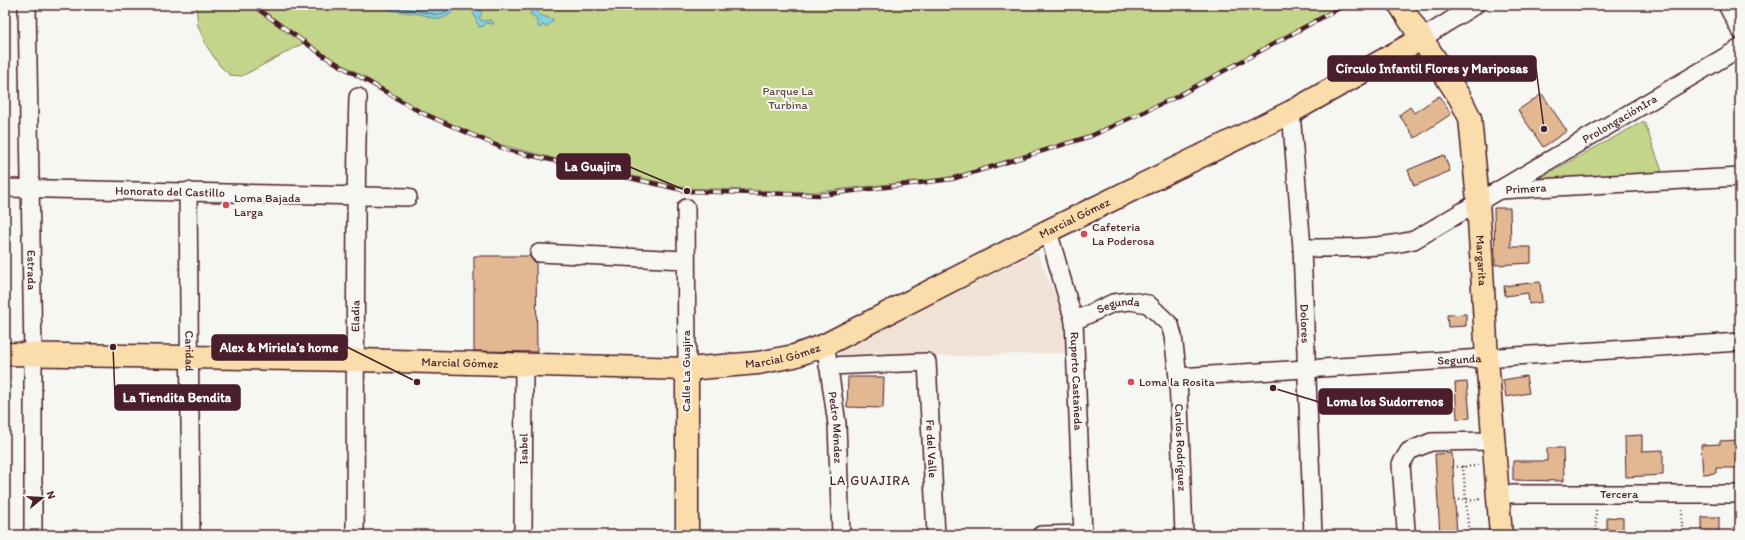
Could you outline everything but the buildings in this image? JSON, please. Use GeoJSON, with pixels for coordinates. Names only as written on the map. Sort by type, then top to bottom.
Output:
{"type":"FeatureCollection","features":[{"type":"Feature","properties":{"kind":"main road","name":"Margarita"},"geometry":{"type":"LineString","coordinates":[[1400,5],[1460,98],[1470,118],[1478,201],[1487,359],[1501,533]]}},
{"type":"Feature","properties":{"kind":"main road","name":"Marcial Gómez"},"geometry":{"type":"LineString","coordinates":[[5,354],[357,360],[687,369],[758,363],[794,356],[827,355],[1048,231],[1291,112],[1421,39]]}},
{"type":"Feature","properties":{"kind":"main road","name":"Calle La Guajira"},"geometry":{"type":"LineString","coordinates":[[687,369],[687,535]]}},
{"type":"Feature","properties":{"kind":"street","name":"Estrada"},"geometry":{"type":"LineString","coordinates":[[26,5],[32,354],[33,535]]}},
{"type":"Feature","properties":{"kind":"street","name":"Marcial Gómez"},"geometry":{"type":"LineString","coordinates":[[1421,39],[1475,5]]}},
{"type":"Feature","properties":{"kind":"street"},"geometry":{"type":"LineString","coordinates":[[1727,5],[1740,30]]}},
{"type":"Feature","properties":{"kind":"street","name":"Prolongación1ra"},"geometry":{"type":"LineString","coordinates":[[1498,190],[1740,48]]}},
{"type":"Feature","properties":{"kind":"street","name":"Eladia"},"geometry":{"type":"LineString","coordinates":[[355,535],[357,360],[356,195],[358,97]]}},
{"type":"Feature","properties":{"kind":"street","name":"Dolores"},"geometry":{"type":"LineString","coordinates":[[1291,112],[1302,248],[1313,535]]}},
{"type":"Feature","properties":{"kind":"street","name":"Primera"},"geometry":{"type":"LineString","coordinates":[[1302,248],[1368,247],[1414,240],[1498,190],[1740,177]]}},
{"type":"Feature","properties":{"kind":"street","name":"Honorato del Castillo"},"geometry":{"type":"LineString","coordinates":[[5,188],[408,197]]}},
{"type":"Feature","properties":{"kind":"street","name":"Caridad"},"geometry":{"type":"LineString","coordinates":[[188,191],[191,535]]}},
{"type":"Feature","properties":{"kind":"street","name":"Calle La Guajira"},"geometry":{"type":"LineString","coordinates":[[686,208],[685,260],[687,369]]}},
{"type":"Feature","properties":{"kind":"street","name":"Ruperto Castañeda"},"geometry":{"type":"LineString","coordinates":[[1048,231],[1074,320],[1083,535]]}},
{"type":"Feature","properties":{"kind":"street"},"geometry":{"type":"LineString","coordinates":[[539,254],[685,260]]}},
{"type":"Feature","properties":{"kind":"street","name":"Segunda"},"geometry":{"type":"LineString","coordinates":[[1074,320],[1113,303],[1130,301],[1148,304],[1170,325],[1174,336]]}},
{"type":"Feature","properties":{"kind":"street","name":"Carlos Rodríguez"},"geometry":{"type":"LineString","coordinates":[[1174,336],[1178,377],[1184,535]]}},
{"type":"Feature","properties":{"kind":"street","name":"Segunda"},"geometry":{"type":"LineString","coordinates":[[1178,377],[1487,359],[1740,342]]}},
{"type":"Feature","properties":{"kind":"street","name":"Fe del Valle"},"geometry":{"type":"LineString","coordinates":[[827,355],[927,362],[936,535]]}},
{"type":"Feature","properties":{"kind":"street","name":"Pedro Méndez"},"geometry":{"type":"LineString","coordinates":[[827,355],[837,424],[841,535]]}},
{"type":"Feature","properties":{"kind":"street","name":"Isabel"},"geometry":{"type":"LineString","coordinates":[[523,535],[524,364]]}},
{"type":"Feature","properties":{"kind":"street"},"geometry":{"type":"LineString","coordinates":[[1406,530],[1401,464],[1410,451],[1431,442],[1494,441]]}},
{"type":"Feature","properties":{"kind":"street","name":"Tercera"},"geometry":{"type":"LineString","coordinates":[[1498,496],[1683,493],[1740,494]]}},
{"type":"Feature","properties":{"kind":"street"},"geometry":{"type":"LineString","coordinates":[[1041,535],[1083,535]]}},
{"type":"Feature","properties":{"kind":"path"},"geometry":{"type":"LineString","coordinates":[[1452,467],[1496,465]]}},
{"type":"Feature","properties":{"kind":"path"},"geometry":{"type":"LineString","coordinates":[[1463,466],[1468,534]]}},
{"type":"Feature","properties":{"kind":"path"},"geometry":{"type":"LineString","coordinates":[[1682,535],[1683,493]]}},
{"type":"Feature","properties":{"kind":"path"},"geometry":{"type":"LineString","coordinates":[[1596,494],[1596,535]]}},
{"type":"Feature","properties":{"kind":"path"},"geometry":{"type":"LineString","coordinates":[[1455,500],[1498,496]]}},
{"type":"Feature","properties":{"kind":"path"},"geometry":{"type":"LineString","coordinates":[[1457,533],[1501,533]]}},
{"type":"Feature","properties":{"kind":"shaded area"},"geometry":{"type":"Polygon","coordinates":[[[1037,253],[1065,317],[1065,353],[840,359],[838,348],[1037,253]]]}},
{"type":"Feature","properties":{"kind":"green space","name":"Parque La Turbina"},"geometry":{"type":"Polygon","coordinates":[[[196,5],[1343,5],[1152,108],[1086,136],[979,170],[944,178],[816,192],[686,188],[564,161],[495,143],[416,108],[352,72],[306,42],[242,76],[230,75],[220,66],[206,45],[198,26],[196,5]]]}},
{"type":"Feature","properties":{"kind":"green space"},"geometry":{"type":"Polygon","coordinates":[[[1644,121],[1664,177],[1534,181],[1644,121]]]}},
{"type":"Feature","properties":{"kind":"water"},"geometry":{"type":"Polygon","coordinates":[[[377,5],[460,5],[448,16],[439,19],[420,14],[393,10],[377,5]]]}},
{"type":"Feature","properties":{"kind":"water"},"geometry":{"type":"Polygon","coordinates":[[[471,5],[476,5],[482,13],[479,18],[483,21],[491,20],[494,24],[485,23],[484,26],[479,27],[470,7],[471,5]]]}},
{"type":"Feature","properties":{"kind":"water"},"geometry":{"type":"Polygon","coordinates":[[[542,6],[544,9],[537,11],[540,15],[554,20],[546,27],[543,25],[539,28],[536,18],[530,14],[534,7],[542,6]]]}},
{"type":"Feature","properties":{"kind":"railway"},"geometry":{"type":"LineString","coordinates":[[252,5],[324,56],[422,113],[507,150],[687,191],[820,195],[952,179],[1091,136],[1174,98],[1345,5]]}},
{"type":"Feature","properties":{"kind":"place","name":"Círculo Infantil Flores y Mariposas"},"geometry":{"type":"Point","coordinates":[1544,129]}},
{"type":"Feature","properties":{"kind":"place","name":"La Guajira"},"geometry":{"type":"Point","coordinates":[687,191]}},
{"type":"Feature","properties":{"kind":"place","name":"Loma Bajada Larga"},"geometry":{"type":"Point","coordinates":[226,205]}},
{"type":"Feature","properties":{"kind":"place","name":"Cafeteria La Poderosa"},"geometry":{"type":"Point","coordinates":[1084,234]}},
{"type":"Feature","properties":{"kind":"place","name":"La Tiendita Bendita"},"geometry":{"type":"Point","coordinates":[113,347]}},
{"type":"Feature","properties":{"kind":"place","name":"Alex & Miriela’s home"},"geometry":{"type":"Point","coordinates":[417,382]}},
{"type":"Feature","properties":{"kind":"place","name":"Loma la Rosita"},"geometry":{"type":"Point","coordinates":[1131,382]}},
{"type":"Feature","properties":{"kind":"place","name":"Loma los Sudorrenos"},"geometry":{"type":"Point","coordinates":[1273,388]}},
{"type":"Feature","properties":{"kind":"district","name":"LA GUAJIRA"},"geometry":{"type":"Point","coordinates":[870,480]}}]}
